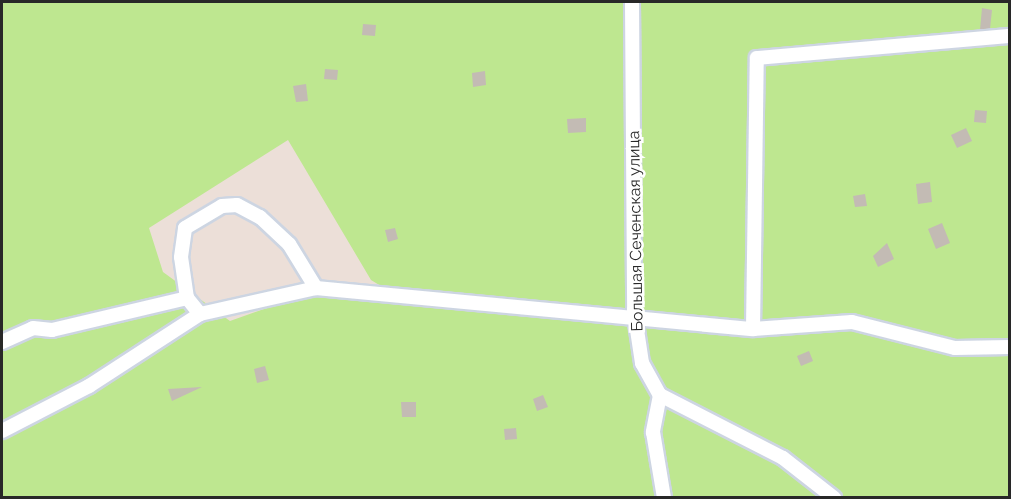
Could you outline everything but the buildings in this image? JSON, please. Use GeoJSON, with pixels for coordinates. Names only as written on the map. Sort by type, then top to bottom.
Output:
{"type":"FeatureCollection","features":[{"type":"Feature","properties":{"kind":"street","name":"Большая Сеченская улица"},"geometry":{"type":"LineString","coordinates":[[632,2],[635,321],[642,363],[660,395]]}},
{"type":"Feature","properties":{"kind":"street"},"geometry":{"type":"LineString","coordinates":[[753,329],[757,58],[1010,36]]}},
{"type":"Feature","properties":{"kind":"street"},"geometry":{"type":"LineString","coordinates":[[200,314],[187,298],[181,257],[184,228],[222,206],[237,205],[260,217],[289,244],[316,288]]}},
{"type":"Feature","properties":{"kind":"street"},"geometry":{"type":"LineString","coordinates":[[2,431],[89,386],[200,314],[316,288],[635,321],[753,329],[852,322],[955,348],[1010,347]]}},
{"type":"Feature","properties":{"kind":"street"},"geometry":{"type":"LineString","coordinates":[[2,342],[33,328],[52,330],[187,298]]}},
{"type":"Feature","properties":{"kind":"street"},"geometry":{"type":"LineString","coordinates":[[664,498],[653,432],[660,395],[783,458],[834,498]]}},
{"type":"Feature","properties":{"kind":"green space"},"geometry":{"type":"Polygon","coordinates":[[[2,2],[1009,2],[1009,497],[2,497],[2,2]],[[288,140],[149,228],[163,272],[230,321],[301,296],[399,297],[371,280],[288,140]]]}}]}
